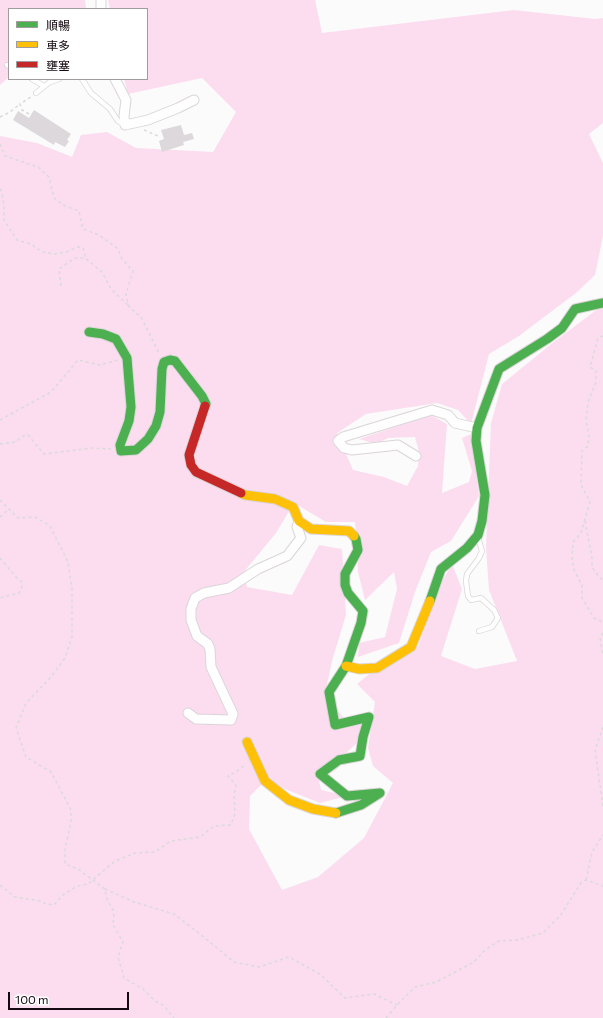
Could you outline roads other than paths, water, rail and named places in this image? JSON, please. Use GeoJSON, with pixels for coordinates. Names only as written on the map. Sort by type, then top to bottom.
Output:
{"type":"FeatureCollection","features":[{"type":"Feature","properties":{"kind":"street"},"geometry":{"type":"LineString","coordinates":[[116,80],[126,100],[124,116],[125,125],[148,120],[172,111],[194,100]]}},
{"type":"Feature","properties":{"kind":"street"},"geometry":{"type":"LineString","coordinates":[[346,666],[377,668],[411,647],[427,610],[441,569],[467,548],[478,535],[482,521],[485,495],[476,441],[477,428],[499,369],[562,328],[575,309],[603,304]]}},
{"type":"Feature","properties":{"kind":"street"},"geometry":{"type":"LineString","coordinates":[[89,332],[103,334],[116,339],[127,358],[131,407],[129,421],[120,446],[120,451],[136,450],[148,439],[156,426],[160,412],[162,370],[164,362],[170,360],[175,361],[202,396],[206,404],[189,455],[191,465],[196,472],[245,495],[275,499],[293,507],[299,521],[311,529],[349,531],[356,539],[358,550],[345,574],[345,584],[348,593],[363,611],[361,622],[346,666],[329,692],[334,725],[369,716],[363,737],[360,756],[339,760],[320,774],[347,796],[380,793],[361,805],[336,813],[313,809],[289,800],[264,781],[247,742]]}},
{"type":"Feature","properties":{"kind":"street"},"geometry":{"type":"LineString","coordinates":[[416,456],[398,445],[352,450],[344,448],[338,441],[342,437],[432,410],[448,415],[455,423],[477,428]]}},
{"type":"Feature","properties":{"kind":"street"},"geometry":{"type":"LineString","coordinates":[[188,714],[196,719],[231,720],[233,714],[211,667],[210,649],[208,644],[197,636],[191,620],[191,609],[195,598],[204,593],[229,588],[258,569],[287,556],[301,538],[297,527],[299,521]]}},
{"type":"Feature","properties":{"kind":"lane"},"geometry":{"type":"LineString","coordinates":[[34,80],[44,86]]}},
{"type":"Feature","properties":{"kind":"lane"},"geometry":{"type":"LineString","coordinates":[[36,94],[44,86],[57,80]]}},
{"type":"Feature","properties":{"kind":"lane"},"geometry":{"type":"LineString","coordinates":[[83,80],[92,94],[110,109],[118,121],[125,125]]}},
{"type":"Feature","properties":{"kind":"lane"},"geometry":{"type":"LineString","coordinates":[[478,535],[482,551],[479,558],[467,574],[466,581],[468,596],[471,600],[481,598],[494,610],[498,618],[492,627],[479,632]]}}]}
